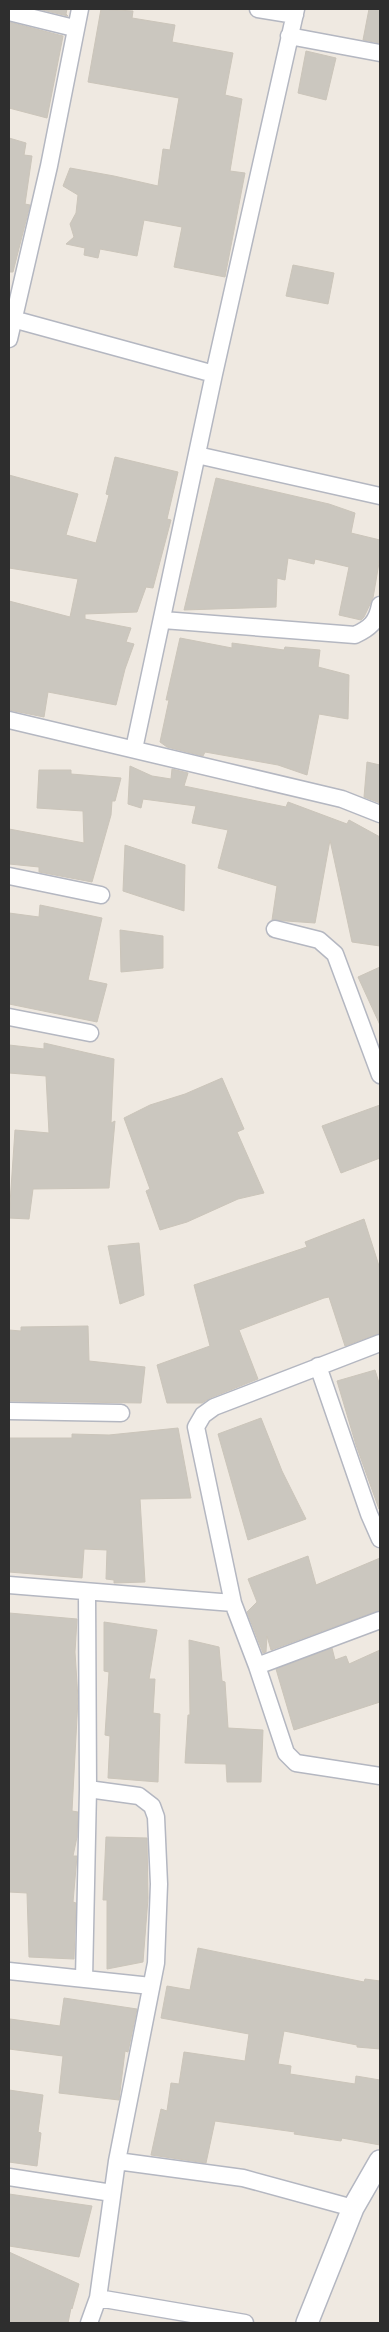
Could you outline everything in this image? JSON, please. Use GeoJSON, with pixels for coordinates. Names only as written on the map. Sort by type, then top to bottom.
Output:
{"type":"FeatureCollection","features":[{"type":"Feature","properties":{"kind":"street"},"geometry":{"type":"LineString","coordinates":[[9,339],[11,319],[49,166],[74,28],[80,9]]}},
{"type":"Feature","properties":{"kind":"street"},"geometry":{"type":"LineString","coordinates":[[134,749],[214,374],[295,12],[258,9]]}},
{"type":"Feature","properties":{"kind":"street"},"geometry":{"type":"LineString","coordinates":[[9,12],[74,28]]}},
{"type":"Feature","properties":{"kind":"street"},"geometry":{"type":"LineString","coordinates":[[289,36],[380,53]]}},
{"type":"Feature","properties":{"kind":"street"},"geometry":{"type":"LineString","coordinates":[[11,319],[214,374]]}},
{"type":"Feature","properties":{"kind":"street"},"geometry":{"type":"LineString","coordinates":[[197,455],[380,496]]}},
{"type":"Feature","properties":{"kind":"street"},"geometry":{"type":"LineString","coordinates":[[163,620],[355,635],[367,630],[375,623],[380,606]]}},
{"type":"Feature","properties":{"kind":"street"},"geometry":{"type":"LineString","coordinates":[[9,720],[342,799],[380,814]]}},
{"type":"Feature","properties":{"kind":"street"},"geometry":{"type":"LineString","coordinates":[[9,876],[101,895]]}},
{"type":"Feature","properties":{"kind":"street"},"geometry":{"type":"LineString","coordinates":[[275,929],[319,940],[335,954],[380,1075]]}},
{"type":"Feature","properties":{"kind":"street"},"geometry":{"type":"LineString","coordinates":[[9,1017],[90,1033]]}},
{"type":"Feature","properties":{"kind":"street"},"geometry":{"type":"LineString","coordinates":[[380,1343],[214,1407],[203,1415],[196,1427],[233,1603],[257,1666],[281,1743],[290,1760],[296,1763],[380,1776]]}},
{"type":"Feature","properties":{"kind":"street"},"geometry":{"type":"LineString","coordinates":[[318,1366],[380,1539]]}},
{"type":"Feature","properties":{"kind":"street"},"geometry":{"type":"LineString","coordinates":[[9,1411],[121,1412]]}},
{"type":"Feature","properties":{"kind":"street"},"geometry":{"type":"LineString","coordinates":[[9,1585],[233,1603]]}},
{"type":"Feature","properties":{"kind":"street"},"geometry":{"type":"LineString","coordinates":[[84,1979],[88,1790],[87,1592]]}},
{"type":"Feature","properties":{"kind":"street"},"geometry":{"type":"LineString","coordinates":[[257,1666],[380,1620]]}},
{"type":"Feature","properties":{"kind":"street"},"geometry":{"type":"LineString","coordinates":[[88,1790],[139,1796],[152,1806],[156,1818],[159,1884],[156,1963],[117,2161],[98,2298],[89,2323]]}},
{"type":"Feature","properties":{"kind":"street"},"geometry":{"type":"LineString","coordinates":[[9,1971],[151,1986]]}},
{"type":"Feature","properties":{"kind":"street"},"geometry":{"type":"LineString","coordinates":[[117,2161],[243,2178],[353,2208]]}},
{"type":"Feature","properties":{"kind":"street"},"geometry":{"type":"LineString","coordinates":[[307,2323],[353,2208],[380,2161]]}},
{"type":"Feature","properties":{"kind":"street"},"geometry":{"type":"LineString","coordinates":[[9,2177],[112,2193]]}},
{"type":"Feature","properties":{"kind":"street"},"geometry":{"type":"LineString","coordinates":[[98,2298],[245,2323]]}},
{"type":"Feature","properties":{"kind":"building"},"geometry":{"type":"Polygon","coordinates":[[[38,9],[67,9],[66,14],[68,16],[38,9]]]}},
{"type":"Feature","properties":{"kind":"building"},"geometry":{"type":"Polygon","coordinates":[[[101,9],[133,11],[132,18],[175,25],[172,42],[233,53],[225,95],[242,99],[230,171],[245,173],[225,277],[174,267],[182,227],[144,220],[137,256],[100,249],[98,258],[84,255],[85,248],[66,244],[74,237],[70,224],[76,213],[78,195],[63,186],[70,168],[158,186],[163,149],[170,150],[179,98],[88,82],[101,9]]]}},
{"type":"Feature","properties":{"kind":"building"},"geometry":{"type":"Polygon","coordinates":[[[369,9],[380,9],[380,43],[363,40],[369,9]]]}},
{"type":"Feature","properties":{"kind":"building"},"geometry":{"type":"Polygon","coordinates":[[[9,22],[63,36],[47,118],[9,108],[9,22]]]}},
{"type":"Feature","properties":{"kind":"building"},"geometry":{"type":"Polygon","coordinates":[[[306,51],[336,58],[326,100],[298,93],[306,51]]]}},
{"type":"Feature","properties":{"kind":"building"},"geometry":{"type":"Polygon","coordinates":[[[9,138],[26,143],[24,155],[32,156],[25,204],[30,205],[13,272],[9,272],[9,138]]]}},
{"type":"Feature","properties":{"kind":"building"},"geometry":{"type":"Polygon","coordinates":[[[293,265],[334,273],[328,304],[286,296],[293,265]]]}},
{"type":"Feature","properties":{"kind":"building"},"geometry":{"type":"Polygon","coordinates":[[[115,457],[178,472],[167,519],[171,520],[153,588],[146,587],[137,612],[85,614],[85,619],[131,628],[126,642],[134,644],[125,669],[116,705],[48,692],[44,717],[9,710],[9,601],[70,617],[78,579],[9,568],[9,475],[78,494],[66,535],[96,543],[109,495],[106,494],[115,457]]]}},
{"type":"Feature","properties":{"kind":"building"},"geometry":{"type":"Polygon","coordinates":[[[216,478],[329,504],[355,513],[351,533],[380,540],[380,557],[373,598],[364,617],[361,620],[339,615],[349,567],[315,559],[314,564],[288,558],[285,580],[277,578],[276,607],[184,610],[216,478]]]}},
{"type":"Feature","properties":{"kind":"building"},"geometry":{"type":"Polygon","coordinates":[[[180,638],[232,648],[232,643],[284,650],[285,647],[320,650],[318,667],[349,675],[348,719],[319,714],[307,775],[278,765],[205,752],[203,756],[167,747],[160,742],[169,700],[166,700],[180,638]]]}},
{"type":"Feature","properties":{"kind":"building"},"geometry":{"type":"Polygon","coordinates":[[[367,762],[380,765],[380,803],[364,797],[367,762]]]}},
{"type":"Feature","properties":{"kind":"building"},"geometry":{"type":"Polygon","coordinates":[[[130,766],[152,776],[171,779],[172,769],[188,773],[184,786],[286,807],[288,802],[347,824],[349,820],[380,837],[380,946],[352,942],[330,840],[315,923],[272,920],[277,886],[218,868],[228,830],[192,823],[196,806],[143,799],[141,808],[128,804],[130,766]]]}},
{"type":"Feature","properties":{"kind":"building"},"geometry":{"type":"Polygon","coordinates":[[[39,770],[71,770],[71,774],[121,778],[115,801],[112,801],[111,815],[92,882],[39,872],[39,867],[9,864],[9,829],[84,843],[83,811],[37,808],[39,770]]]}},
{"type":"Feature","properties":{"kind":"building"},"geometry":{"type":"Polygon","coordinates":[[[125,845],[185,865],[184,911],[123,891],[125,845]]]}},
{"type":"Feature","properties":{"kind":"building"},"geometry":{"type":"Polygon","coordinates":[[[40,905],[102,918],[88,980],[107,984],[97,1022],[9,1004],[9,913],[39,917],[40,905]]]}},
{"type":"Feature","properties":{"kind":"building"},"geometry":{"type":"Polygon","coordinates":[[[120,930],[163,936],[163,968],[121,972],[120,930]]]}},
{"type":"Feature","properties":{"kind":"building"},"geometry":{"type":"Polygon","coordinates":[[[380,967],[380,1025],[358,977],[380,967]]]}},
{"type":"Feature","properties":{"kind":"building"},"geometry":{"type":"Polygon","coordinates":[[[44,1043],[114,1059],[111,1123],[115,1121],[109,1188],[33,1189],[29,1219],[9,1218],[15,1130],[49,1133],[46,1076],[9,1073],[9,1045],[44,1049],[44,1043]]]}},
{"type":"Feature","properties":{"kind":"building"},"geometry":{"type":"Polygon","coordinates":[[[222,1078],[244,1129],[237,1132],[264,1193],[238,1199],[187,1222],[160,1230],[146,1191],[150,1189],[124,1118],[150,1105],[185,1094],[222,1078]]]}},
{"type":"Feature","properties":{"kind":"building"},"geometry":{"type":"Polygon","coordinates":[[[380,1105],[380,1158],[341,1173],[322,1126],[380,1105]]]}},
{"type":"Feature","properties":{"kind":"building"},"geometry":{"type":"Polygon","coordinates":[[[364,1219],[380,1269],[380,1333],[345,1346],[329,1297],[324,1298],[239,1330],[258,1379],[202,1403],[167,1403],[157,1365],[210,1346],[194,1285],[307,1247],[305,1242],[364,1219]]]}},
{"type":"Feature","properties":{"kind":"building"},"geometry":{"type":"Polygon","coordinates":[[[139,1243],[144,1295],[120,1304],[108,1246],[139,1243]]]}},
{"type":"Feature","properties":{"kind":"building"},"geometry":{"type":"Polygon","coordinates":[[[88,1326],[89,1361],[145,1367],[141,1403],[9,1401],[9,1330],[21,1331],[21,1327],[88,1326]]]}},
{"type":"Feature","properties":{"kind":"building"},"geometry":{"type":"Polygon","coordinates":[[[375,1370],[380,1386],[379,1509],[356,1445],[337,1381],[375,1370]]]}},
{"type":"Feature","properties":{"kind":"building"},"geometry":{"type":"Polygon","coordinates":[[[261,1418],[282,1471],[306,1519],[248,1540],[218,1434],[261,1418]]]}},
{"type":"Feature","properties":{"kind":"building"},"geometry":{"type":"Polygon","coordinates":[[[178,1428],[191,1498],[140,1499],[145,1582],[114,1583],[114,1580],[106,1579],[107,1550],[84,1549],[82,1578],[9,1572],[9,1438],[72,1438],[72,1434],[109,1435],[178,1428]]]}},
{"type":"Feature","properties":{"kind":"building"},"geometry":{"type":"Polygon","coordinates":[[[308,1556],[316,1585],[380,1558],[380,1610],[271,1650],[267,1636],[266,1652],[263,1653],[247,1612],[257,1602],[248,1579],[308,1556]]]}},
{"type":"Feature","properties":{"kind":"building"},"geometry":{"type":"Polygon","coordinates":[[[9,1613],[77,1619],[75,1652],[78,1699],[72,1811],[78,1812],[77,1837],[73,1856],[77,1856],[73,1902],[76,1903],[74,1959],[29,1957],[27,1893],[9,1892],[9,1613]]]}},
{"type":"Feature","properties":{"kind":"building"},"geometry":{"type":"Polygon","coordinates":[[[104,1622],[157,1630],[149,1679],[155,1679],[153,1713],[160,1714],[158,1782],[108,1778],[110,1736],[105,1735],[109,1672],[104,1671],[104,1622]]]}},
{"type":"Feature","properties":{"kind":"building"},"geometry":{"type":"Polygon","coordinates":[[[189,1640],[219,1647],[222,1681],[225,1682],[228,1728],[263,1730],[261,1782],[227,1782],[226,1764],[185,1763],[188,1715],[190,1715],[189,1640]]]}},
{"type":"Feature","properties":{"kind":"building"},"geometry":{"type":"Polygon","coordinates":[[[332,1648],[335,1660],[346,1656],[349,1664],[380,1650],[380,1702],[294,1730],[276,1669],[332,1648]]]}},
{"type":"Feature","properties":{"kind":"building"},"geometry":{"type":"Polygon","coordinates":[[[106,1837],[147,1838],[148,1898],[143,1962],[107,1969],[107,1900],[103,1900],[106,1837]]]}},
{"type":"Feature","properties":{"kind":"building"},"geometry":{"type":"Polygon","coordinates":[[[198,1948],[364,1982],[365,1979],[380,1981],[380,2049],[357,2047],[357,2045],[284,2031],[278,2064],[291,2066],[290,2074],[355,2084],[356,2076],[380,2080],[380,2145],[342,2138],[341,2141],[294,2134],[295,2132],[215,2121],[206,2163],[151,2155],[161,2109],[167,2111],[171,2083],[179,2084],[184,2052],[245,2061],[249,2034],[161,2018],[167,1986],[190,1990],[198,1948]]]}},
{"type":"Feature","properties":{"kind":"building"},"geometry":{"type":"Polygon","coordinates":[[[64,1998],[137,2009],[128,2052],[125,2051],[119,2100],[59,2093],[63,2056],[9,2049],[10,2019],[60,2026],[64,1998]]]}},
{"type":"Feature","properties":{"kind":"building"},"geometry":{"type":"Polygon","coordinates":[[[9,2090],[43,2095],[38,2132],[41,2133],[37,2166],[9,2162],[9,2090]]]}},
{"type":"Feature","properties":{"kind":"building"},"geometry":{"type":"Polygon","coordinates":[[[9,2194],[92,2206],[79,2257],[9,2246],[9,2194]]]}},
{"type":"Feature","properties":{"kind":"building"},"geometry":{"type":"Polygon","coordinates":[[[9,2252],[79,2284],[68,2323],[9,2323],[9,2252]]]}}]}
